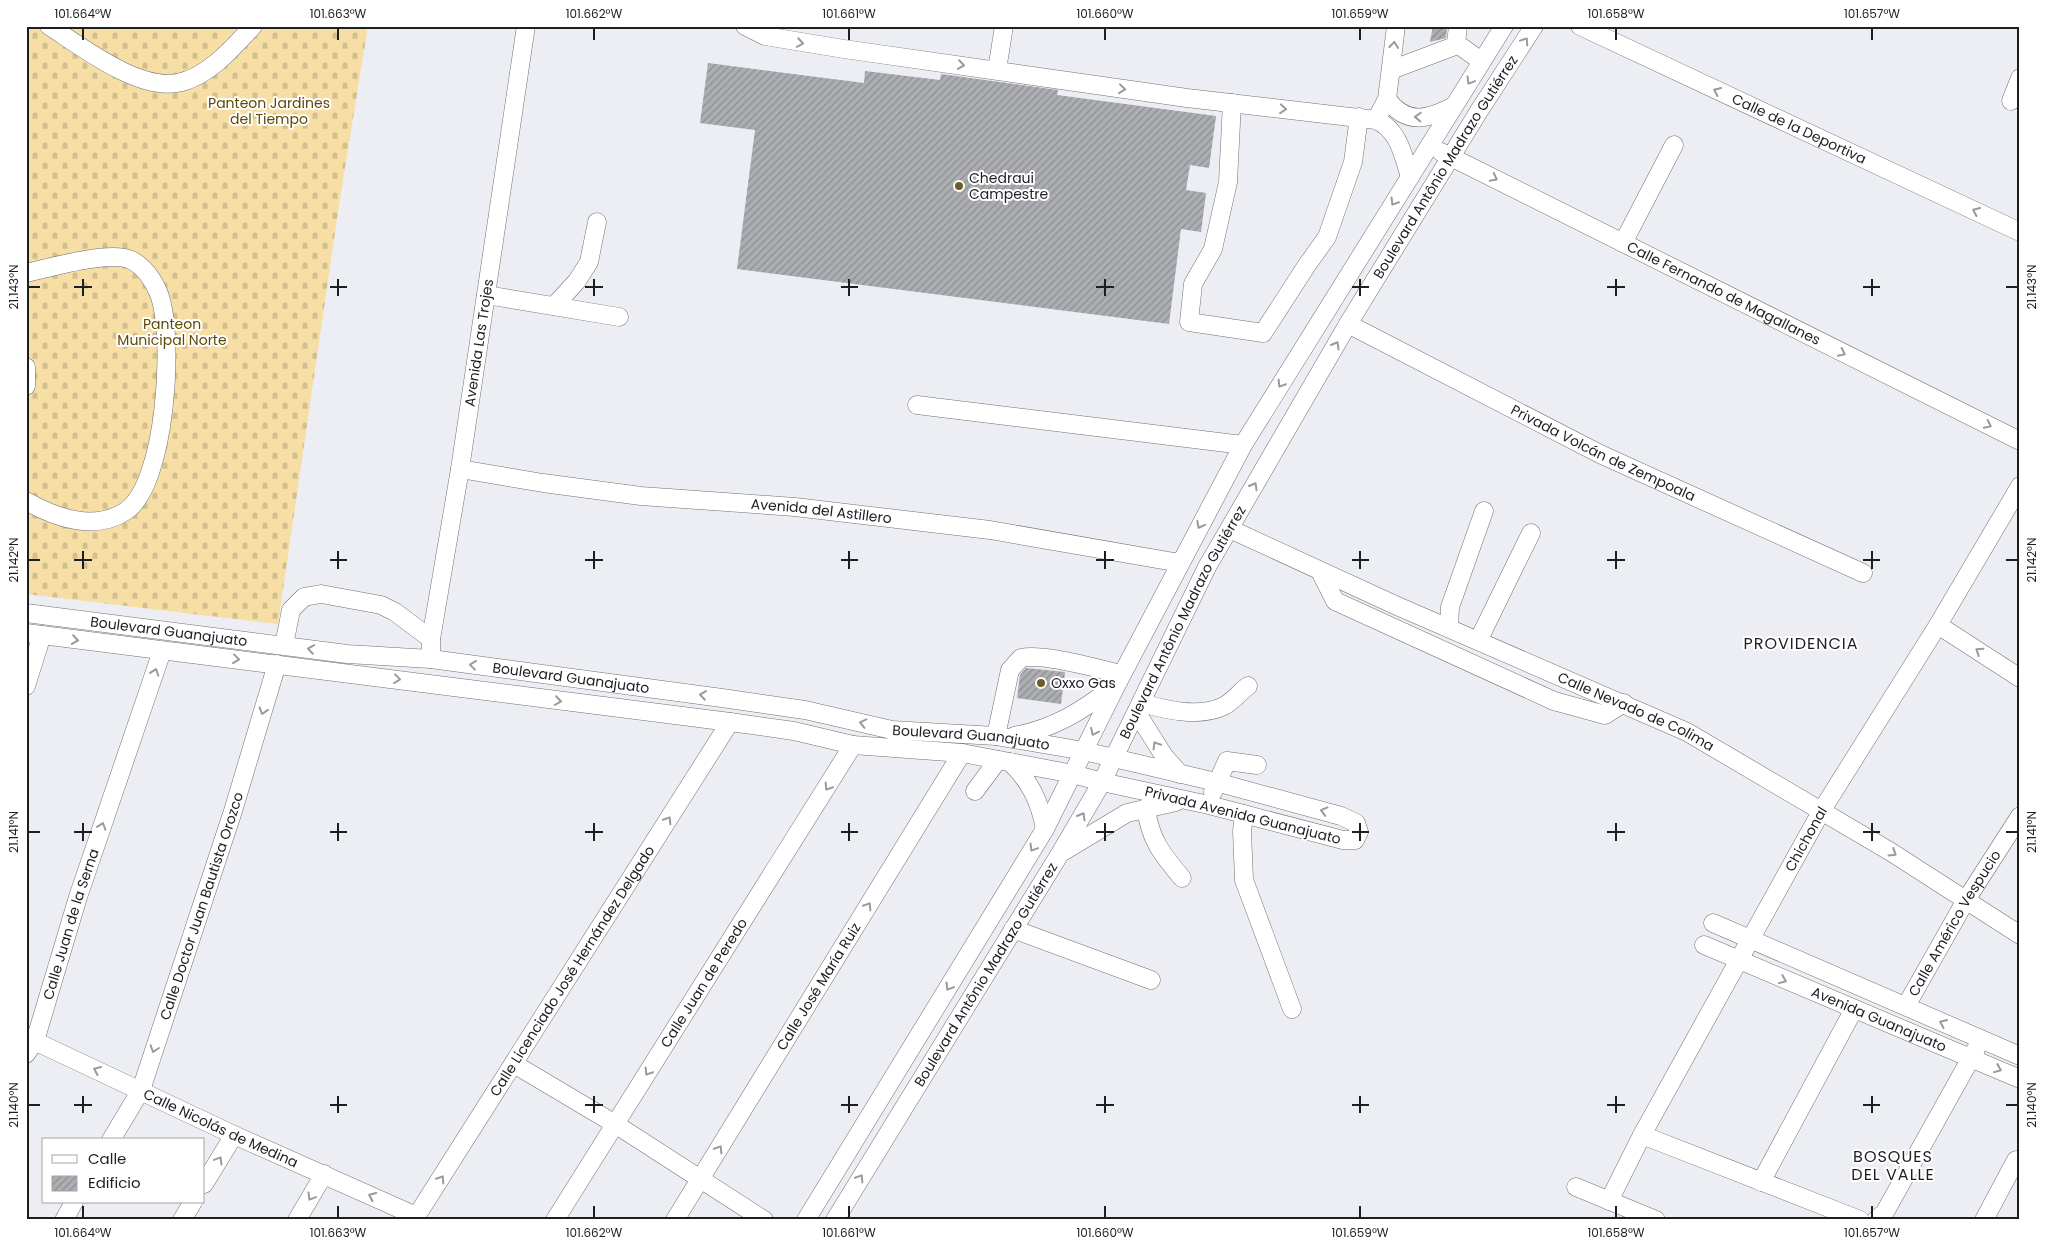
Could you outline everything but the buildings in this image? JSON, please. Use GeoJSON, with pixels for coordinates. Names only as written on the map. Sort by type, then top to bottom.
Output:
{"type":"FeatureCollection","features":[{"type":"Feature","properties":{"kind":"street"},"geometry":{"type":"LineString","coordinates":[[49,26],[126,73],[161,83],[177,83],[211,66],[253,26]]}},
{"type":"Feature","properties":{"kind":"street","name":"Avenida Las Trojes"},"geometry":{"type":"LineString","coordinates":[[431,659],[431,639],[460,469],[526,26]]}},
{"type":"Feature","properties":{"kind":"street"},"geometry":{"type":"LineString","coordinates":[[745,26],[765,36],[804,43],[997,70],[1073,83],[1367,118],[1386,124],[1395,135],[1410,177]]}},
{"type":"Feature","properties":{"kind":"street"},"geometry":{"type":"LineString","coordinates":[[997,70],[1004,26]]}},
{"type":"Feature","properties":{"kind":"street"},"geometry":{"type":"LineString","coordinates":[[1232,103],[1228,182],[1213,249],[1193,284],[1189,322],[1263,334],[1306,264],[1327,237],[1367,118],[1387,99],[1396,26]]}},
{"type":"Feature","properties":{"kind":"street","name":"Boulevard Antônio Madrazo Gutiérrez"},"geometry":{"type":"LineString","coordinates":[[806,1220],[1045,829],[1119,679],[1243,445],[1504,26]]}},
{"type":"Feature","properties":{"kind":"street","name":"Boulevard Antônio Madrazo Gutiérrez"},"geometry":{"type":"LineString","coordinates":[[835,1220],[1102,782],[1207,567],[1348,324],[1450,157],[1534,26]]}},
{"type":"Feature","properties":{"kind":"street","name":"Calle de la Deportiva"},"geometry":{"type":"LineString","coordinates":[[1580,26],[2020,232]]}},
{"type":"Feature","properties":{"kind":"street"},"geometry":{"type":"LineString","coordinates":[[1391,70],[1441,52],[1457,35],[1481,61]]}},
{"type":"Feature","properties":{"kind":"street"},"geometry":{"type":"LineString","coordinates":[[2011,101],[2020,78]]}},
{"type":"Feature","properties":{"kind":"street"},"geometry":{"type":"LineString","coordinates":[[1387,99],[1396,110],[1416,118],[1436,115],[1454,106]]}},
{"type":"Feature","properties":{"kind":"street","name":"Calle Fernando de Magallanes"},"geometry":{"type":"LineString","coordinates":[[1429,145],[2020,441]]}},
{"type":"Feature","properties":{"kind":"street"},"geometry":{"type":"LineString","coordinates":[[1623,243],[1674,145]]}},
{"type":"Feature","properties":{"kind":"street"},"geometry":{"type":"LineString","coordinates":[[554,306],[577,281],[589,262],[597,222]]}},
{"type":"Feature","properties":{"kind":"street"},"geometry":{"type":"LineString","coordinates":[[26,273],[103,258],[130,260],[143,268],[151,278],[159,294],[165,320],[166,395],[155,456],[139,496],[127,510],[110,520],[90,521],[63,518],[26,500]]}},
{"type":"Feature","properties":{"kind":"street"},"geometry":{"type":"LineString","coordinates":[[486,294],[619,316]]}},
{"type":"Feature","properties":{"kind":"street","name":"Privada Volcán de Zempoala"},"geometry":{"type":"LineString","coordinates":[[1348,324],[1600,454],[1863,573]]}},
{"type":"Feature","properties":{"kind":"street"},"geometry":{"type":"LineString","coordinates":[[26,367],[26,386]]}},
{"type":"Feature","properties":{"kind":"street"},"geometry":{"type":"LineString","coordinates":[[917,404],[1243,445]]}},
{"type":"Feature","properties":{"kind":"street","name":"Avenida del Astillero"},"geometry":{"type":"LineString","coordinates":[[460,469],[543,483],[641,496],[795,507],[990,530],[1180,562]]}},
{"type":"Feature","properties":{"kind":"street","name":"Chichonal"},"geometry":{"type":"LineString","coordinates":[[1609,1201],[1642,1135],[1822,810],[1938,625],[2020,486]]}},
{"type":"Feature","properties":{"kind":"street"},"geometry":{"type":"LineString","coordinates":[[1449,628],[1450,607],[1484,511]]}},
{"type":"Feature","properties":{"kind":"street","name":"Calle Nevado de Colima"},"geometry":{"type":"LineString","coordinates":[[1230,529],[1320,571],[1687,732],[1822,810],[2020,935]]}},
{"type":"Feature","properties":{"kind":"street"},"geometry":{"type":"LineString","coordinates":[[1478,641],[1531,532]]}},
{"type":"Feature","properties":{"kind":"street"},"geometry":{"type":"LineString","coordinates":[[1320,571],[1335,601],[1554,701],[1605,715],[1624,703]]}},
{"type":"Feature","properties":{"kind":"street"},"geometry":{"type":"LineString","coordinates":[[284,645],[291,610],[304,597],[321,594],[381,605],[394,612],[431,639]]}},
{"type":"Feature","properties":{"kind":"street","name":"Boulevard Guanajuato"},"geometry":{"type":"LineString","coordinates":[[26,613],[142,630],[284,645],[347,654],[431,659],[805,710],[892,730],[1001,737],[1084,751],[1113,758]]}},
{"type":"Feature","properties":{"kind":"street"},"geometry":{"type":"LineString","coordinates":[[1938,625],[2020,678]]}},
{"type":"Feature","properties":{"kind":"street"},"geometry":{"type":"LineString","coordinates":[[26,686],[34,634]]}},
{"type":"Feature","properties":{"kind":"street","name":"Boulevard Guanajuato"},"geometry":{"type":"LineString","coordinates":[[34,634],[730,722],[794,731],[854,745],[962,753],[1073,774],[1102,782]]}},
{"type":"Feature","properties":{"kind":"street","name":"Calle Juan de la Serna"},"geometry":{"type":"LineString","coordinates":[[29,1044],[162,651]]}},
{"type":"Feature","properties":{"kind":"street"},"geometry":{"type":"LineString","coordinates":[[1021,658],[1050,660],[1119,679],[1094,702],[1063,721],[1045,729],[1001,737],[1010,670],[1021,658]]}},
{"type":"Feature","properties":{"kind":"street","name":"Calle Doctor Juan Bautista Orozco"},"geometry":{"type":"LineString","coordinates":[[112,1138],[141,1090],[233,811],[277,664]]}},
{"type":"Feature","properties":{"kind":"street"},"geometry":{"type":"LineString","coordinates":[[1139,708],[1209,712],[1226,706],[1248,686]]}},
{"type":"Feature","properties":{"kind":"street"},"geometry":{"type":"LineString","coordinates":[[1139,708],[1164,756],[1180,774]]}},
{"type":"Feature","properties":{"kind":"street","name":"Calle Licenciado José Hernández Delgado"},"geometry":{"type":"LineString","coordinates":[[415,1218],[730,722]]}},
{"type":"Feature","properties":{"kind":"street","name":"Calle Juan de Peredo"},"geometry":{"type":"LineString","coordinates":[[555,1220],[854,745]]}},
{"type":"Feature","properties":{"kind":"street","name":"Calle José María Ruiz"},"geometry":{"type":"LineString","coordinates":[[674,1220],[962,753]]}},
{"type":"Feature","properties":{"kind":"street","name":"Privada Avenida Guanajuato"},"geometry":{"type":"LineString","coordinates":[[1102,782],[1209,805],[1342,840],[1355,840],[1359,832],[1356,823],[1341,816],[1216,782],[1113,758]]}},
{"type":"Feature","properties":{"kind":"street"},"geometry":{"type":"LineString","coordinates":[[975,791],[1004,761],[1021,772],[1035,793],[1045,829]]}},
{"type":"Feature","properties":{"kind":"street"},"geometry":{"type":"LineString","coordinates":[[1209,805],[1216,782],[1227,761],[1258,765]]}},
{"type":"Feature","properties":{"kind":"street"},"geometry":{"type":"LineString","coordinates":[[1061,852],[1114,819],[1146,808],[1185,800]]}},
{"type":"Feature","properties":{"kind":"street"},"geometry":{"type":"LineString","coordinates":[[1146,808],[1148,826],[1156,846],[1182,878]]}},
{"type":"Feature","properties":{"kind":"street"},"geometry":{"type":"LineString","coordinates":[[1244,814],[1242,831],[1244,880],[1292,1009]]}},
{"type":"Feature","properties":{"kind":"street","name":"Calle Américo Vespucio"},"geometry":{"type":"LineString","coordinates":[[1906,1006],[1966,900],[2020,816]]}},
{"type":"Feature","properties":{"kind":"street"},"geometry":{"type":"LineString","coordinates":[[1713,923],[1750,940]]}},
{"type":"Feature","properties":{"kind":"street"},"geometry":{"type":"LineString","coordinates":[[1014,929],[1151,980]]}},
{"type":"Feature","properties":{"kind":"street","name":"Avenida Guanajuato"},"geometry":{"type":"LineString","coordinates":[[1750,940],[2020,1056]]}},
{"type":"Feature","properties":{"kind":"street"},"geometry":{"type":"LineString","coordinates":[[1704,946],[1738,961]]}},
{"type":"Feature","properties":{"kind":"street","name":"Avenida Guanajuato"},"geometry":{"type":"LineString","coordinates":[[1738,961],[2020,1079]]}},
{"type":"Feature","properties":{"kind":"street"},"geometry":{"type":"LineString","coordinates":[[1761,1182],[1854,1009]]}},
{"type":"Feature","properties":{"kind":"street"},"geometry":{"type":"LineString","coordinates":[[1876,1220],[1885,1212],[1981,1040]]}},
{"type":"Feature","properties":{"kind":"street","name":"Calle Nicolás de Medina"},"geometry":{"type":"LineString","coordinates":[[29,1044],[141,1090],[415,1218]]}},
{"type":"Feature","properties":{"kind":"street"},"geometry":{"type":"LineString","coordinates":[[514,1064],[615,1124],[764,1220]]}},
{"type":"Feature","properties":{"kind":"street"},"geometry":{"type":"LineString","coordinates":[[205,1182],[234,1135]]}},
{"type":"Feature","properties":{"kind":"street"},"geometry":{"type":"LineString","coordinates":[[1642,1135],[1860,1220]]}},
{"type":"Feature","properties":{"kind":"street"},"geometry":{"type":"LineString","coordinates":[[1984,1220],[2016,1160]]}},
{"type":"Feature","properties":{"kind":"street"},"geometry":{"type":"LineString","coordinates":[[297,1220],[324,1174]]}},
{"type":"Feature","properties":{"kind":"street"},"geometry":{"type":"LineString","coordinates":[[1576,1187],[1656,1220]]}},
{"type":"Feature","properties":{"kind":"street"},"geometry":{"type":"LineString","coordinates":[[64,1220],[73,1204]]}},
{"type":"Feature","properties":{"kind":"street"},"geometry":{"type":"LineString","coordinates":[[182,1220],[192,1204]]}},
{"type":"Feature","properties":{"kind":"green space","name":"Panteon Municipal Norte"},"geometry":{"type":"Polygon","coordinates":[[[26,26],[368,26],[339,205],[278,624],[26,594],[26,26]]]}},
{"type":"Feature","properties":{"kind":"place","name":"Chedraui Campestre"},"geometry":{"type":"Point","coordinates":[959,186]}},
{"type":"Feature","properties":{"kind":"place","name":"Oxxo Gas"},"geometry":{"type":"Point","coordinates":[1041,683]}},
{"type":"Feature","properties":{"kind":"district","name":"PROVIDENCIA"},"geometry":{"type":"Point","coordinates":[1801,643]}},
{"type":"Feature","properties":{"kind":"district","name":"BOSQUES DEL VALLE"},"geometry":{"type":"Point","coordinates":[1893,1165]}},
{"type":"Feature","properties":{"kind":"park label","name":"Panteon Jardines del Tiempo"},"geometry":{"type":"Point","coordinates":[269,112]}}]}
